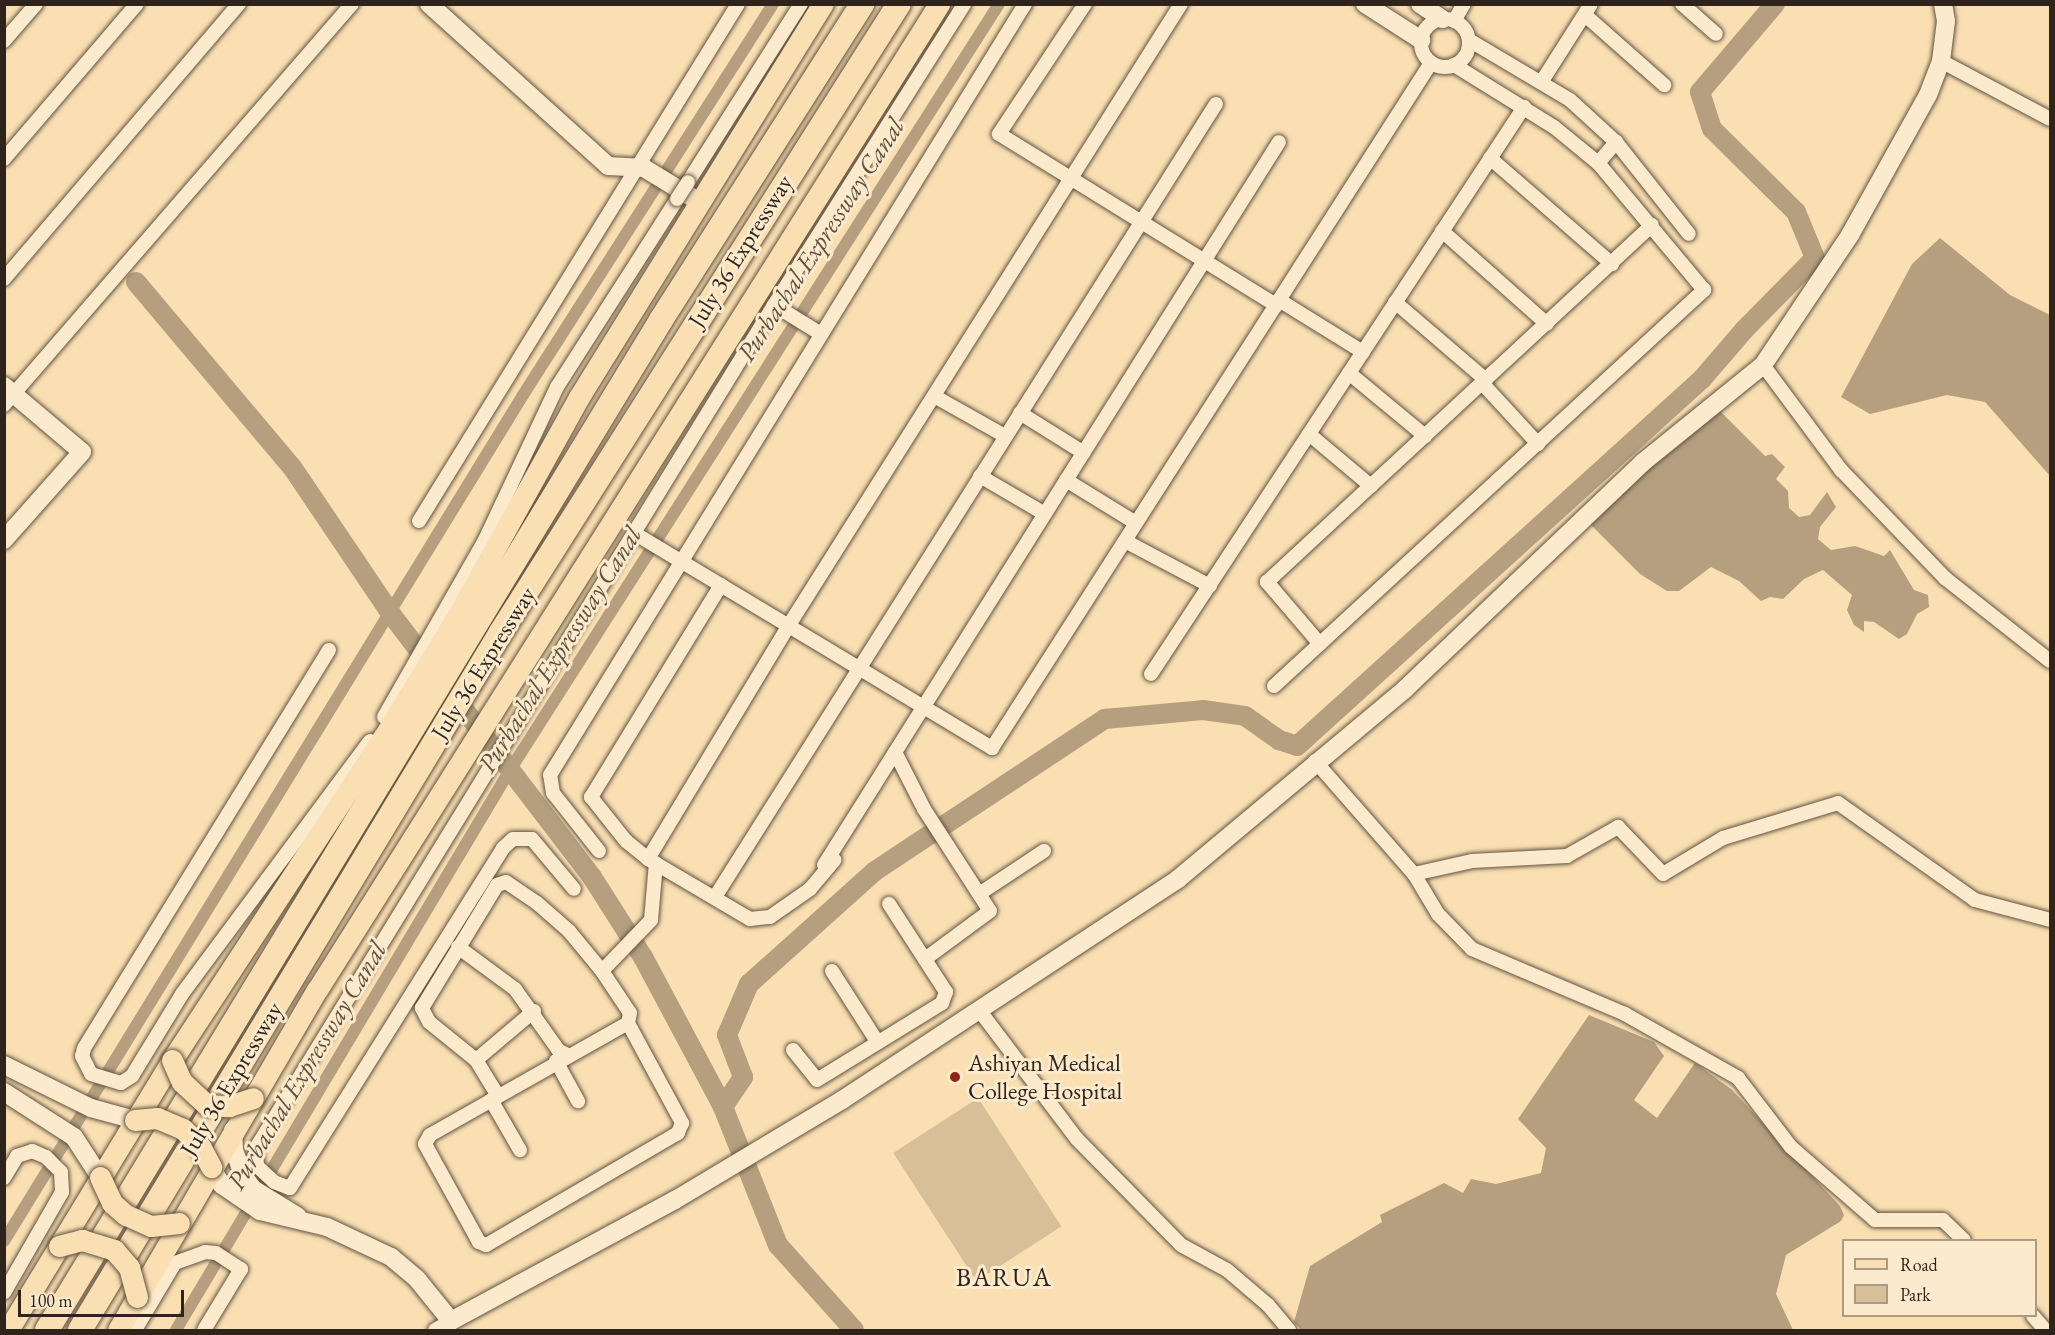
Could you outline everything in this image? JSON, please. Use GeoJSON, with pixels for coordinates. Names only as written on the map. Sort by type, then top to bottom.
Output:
{"type":"FeatureCollection","features":[{"type":"Feature","properties":{"kind":"highway","name":"July 36 Expressway"},"geometry":{"type":"LineString","coordinates":[[46,1330],[463,612],[667,310],[862,4]]}},
{"type":"Feature","properties":{"kind":"highway","name":"July 36 Expressway"},"geometry":{"type":"LineString","coordinates":[[80,1330],[501,632],[899,4]]}},
{"type":"Feature","properties":{"kind":"main road"},"geometry":{"type":"LineString","coordinates":[[463,612],[686,193],[823,4]]}},
{"type":"Feature","properties":{"kind":"main road"},"geometry":{"type":"LineString","coordinates":[[117,1330],[179,1224],[216,1176],[233,1130],[317,990],[531,646],[939,4]]}},
{"type":"Feature","properties":{"kind":"main road"},"geometry":{"type":"LineString","coordinates":[[8,1330],[172,1060],[240,954],[386,741]]}},
{"type":"Feature","properties":{"kind":"main road"},"geometry":{"type":"LineString","coordinates":[[172,1060],[182,1082],[207,1105],[229,1106],[253,1098]]}},
{"type":"Feature","properties":{"kind":"main road"},"geometry":{"type":"LineString","coordinates":[[135,1120],[157,1118],[183,1129],[195,1140],[216,1176]]}},
{"type":"Feature","properties":{"kind":"main road"},"geometry":{"type":"LineString","coordinates":[[100,1177],[112,1203],[126,1215],[152,1226],[179,1224]]}},
{"type":"Feature","properties":{"kind":"main road"},"geometry":{"type":"LineString","coordinates":[[59,1246],[82,1240],[114,1250],[129,1267],[137,1297]]}},
{"type":"Feature","properties":{"kind":"street"},"geometry":{"type":"LineString","coordinates":[[4,41],[36,4]]}},
{"type":"Feature","properties":{"kind":"street"},"geometry":{"type":"LineString","coordinates":[[4,159],[137,4]]}},
{"type":"Feature","properties":{"kind":"street"},"geometry":{"type":"LineString","coordinates":[[4,279],[239,4]]}},
{"type":"Feature","properties":{"kind":"street"},"geometry":{"type":"LineString","coordinates":[[4,540],[82,452],[8,395],[352,4]]}},
{"type":"Feature","properties":{"kind":"street"},"geometry":{"type":"LineString","coordinates":[[429,4],[608,166],[640,167],[686,193],[801,4]]}},
{"type":"Feature","properties":{"kind":"street"},"geometry":{"type":"LineString","coordinates":[[418,521],[640,167],[738,4]]}},
{"type":"Feature","properties":{"kind":"street"},"geometry":{"type":"LineString","coordinates":[[256,1148],[774,305],[964,4]]}},
{"type":"Feature","properties":{"kind":"street"},"geometry":{"type":"LineString","coordinates":[[599,850],[553,793],[550,775],[1025,4]]}},
{"type":"Feature","properties":{"kind":"street"},"geometry":{"type":"LineString","coordinates":[[1085,4],[999,134],[1204,261],[1363,352]]}},
{"type":"Feature","properties":{"kind":"street"},"geometry":{"type":"LineString","coordinates":[[602,971],[651,920],[655,904],[652,861],[789,625],[1181,4]]}},
{"type":"Feature","properties":{"kind":"street"},"geometry":{"type":"LineString","coordinates":[[1365,4],[1421,40]]}},
{"type":"Feature","properties":{"kind":"street"},"geometry":{"type":"LineString","coordinates":[[1420,4],[1464,28],[1469,40],[1542,81],[1616,142],[1689,234]]}},
{"type":"Feature","properties":{"kind":"street"},"geometry":{"type":"LineString","coordinates":[[1464,4],[1448,20],[1430,24],[1421,40],[1423,53],[1431,63],[1442,67],[1454,65],[1464,58],[1469,40]]}},
{"type":"Feature","properties":{"kind":"street"},"geometry":{"type":"LineString","coordinates":[[1682,4],[1716,34]]}},
{"type":"Feature","properties":{"kind":"street"},"geometry":{"type":"LineString","coordinates":[[435,1330],[454,1327],[675,1200],[793,1130],[979,1011],[1178,879],[1315,761],[1414,681],[1642,464],[1763,365],[1850,235],[1928,94],[1941,61],[1946,21],[1943,4]]}},
{"type":"Feature","properties":{"kind":"street"},"geometry":{"type":"LineString","coordinates":[[1542,81],[1588,10],[1664,85]]}},
{"type":"Feature","properties":{"kind":"street"},"geometry":{"type":"LineString","coordinates":[[1941,61],[2050,119]]}},
{"type":"Feature","properties":{"kind":"street"},"geometry":{"type":"LineString","coordinates":[[634,533],[993,748],[1431,63]]}},
{"type":"Feature","properties":{"kind":"street"},"geometry":{"type":"LineString","coordinates":[[1274,686],[1704,290],[1598,163],[1524,107],[1454,65]]}},
{"type":"Feature","properties":{"kind":"street"},"geometry":{"type":"LineString","coordinates":[[715,897],[1216,104]]}},
{"type":"Feature","properties":{"kind":"street"},"geometry":{"type":"LineString","coordinates":[[1152,674],[1524,107]]}},
{"type":"Feature","properties":{"kind":"street"},"geometry":{"type":"LineString","coordinates":[[721,585],[591,797],[626,841],[652,861],[758,920],[810,889],[832,863],[1066,480],[1279,142]]}},
{"type":"Feature","properties":{"kind":"street"},"geometry":{"type":"LineString","coordinates":[[1598,163],[1616,142]]}},
{"type":"Feature","properties":{"kind":"street"},"geometry":{"type":"LineString","coordinates":[[1490,158],[1612,264]]}},
{"type":"Feature","properties":{"kind":"street"},"geometry":{"type":"LineString","coordinates":[[1320,644],[1267,582],[1652,225]]}},
{"type":"Feature","properties":{"kind":"street"},"geometry":{"type":"LineString","coordinates":[[1442,231],[1547,324]]}},
{"type":"Feature","properties":{"kind":"street"},"geometry":{"type":"LineString","coordinates":[[1395,302],[1484,382],[1538,444]]}},
{"type":"Feature","properties":{"kind":"street"},"geometry":{"type":"LineString","coordinates":[[774,305],[821,334]]}},
{"type":"Feature","properties":{"kind":"street"},"geometry":{"type":"LineString","coordinates":[[1763,365],[1841,470],[1945,578],[2050,661]]}},
{"type":"Feature","properties":{"kind":"street"},"geometry":{"type":"LineString","coordinates":[[1349,373],[1425,436]]}},
{"type":"Feature","properties":{"kind":"street"},"geometry":{"type":"LineString","coordinates":[[933,396],[1005,436]]}},
{"type":"Feature","properties":{"kind":"street"},"geometry":{"type":"LineString","coordinates":[[1020,412],[1084,453]]}},
{"type":"Feature","properties":{"kind":"street"},"geometry":{"type":"LineString","coordinates":[[1309,434],[1371,486]]}},
{"type":"Feature","properties":{"kind":"street"},"geometry":{"type":"LineString","coordinates":[[980,476],[1045,514]]}},
{"type":"Feature","properties":{"kind":"street"},"geometry":{"type":"LineString","coordinates":[[1066,480],[1136,523]]}},
{"type":"Feature","properties":{"kind":"street"},"geometry":{"type":"LineString","coordinates":[[1125,541],[1210,586]]}},
{"type":"Feature","properties":{"kind":"street"},"geometry":{"type":"LineString","coordinates":[[329,650],[84,1049],[86,1066],[106,1081],[121,1083],[132,1076],[182,994],[386,741],[463,612]]}},
{"type":"Feature","properties":{"kind":"street"},"geometry":{"type":"LineString","coordinates":[[824,865],[895,752],[926,709]]}},
{"type":"Feature","properties":{"kind":"street"},"geometry":{"type":"LineString","coordinates":[[895,752],[924,808],[990,911],[925,959]]}},
{"type":"Feature","properties":{"kind":"street"},"geometry":{"type":"LineString","coordinates":[[1315,761],[1414,874],[1438,914],[1472,949],[1625,1014],[1738,1078],[1791,1146],[1875,1220],[1943,1220],[1963,1239]]}},
{"type":"Feature","properties":{"kind":"street"},"geometry":{"type":"LineString","coordinates":[[475,783],[256,1148],[257,1166],[264,1175],[290,1188],[503,848],[513,838],[532,839],[574,889]]}},
{"type":"Feature","properties":{"kind":"street"},"geometry":{"type":"LineString","coordinates":[[1414,874],[1472,861],[1567,856],[1618,827],[1663,874],[1723,838],[1838,803],[1975,900],[2050,920]]}},
{"type":"Feature","properties":{"kind":"street"},"geometry":{"type":"LineString","coordinates":[[979,894],[1044,850]]}},
{"type":"Feature","properties":{"kind":"street"},"geometry":{"type":"LineString","coordinates":[[520,1150],[494,1098],[476,1060],[429,1022],[422,1008],[496,885],[506,882],[569,931],[602,971],[630,1013],[628,1023],[682,1123],[678,1133],[486,1245],[479,1242],[425,1144],[430,1135],[494,1098],[562,1058],[628,1023]]}},
{"type":"Feature","properties":{"kind":"street"},"geometry":{"type":"LineString","coordinates":[[794,1050],[817,1080],[936,1007],[945,997],[946,992],[889,904]]}},
{"type":"Feature","properties":{"kind":"street"},"geometry":{"type":"LineString","coordinates":[[458,947],[515,990],[534,1011],[559,1051],[578,1101]]}},
{"type":"Feature","properties":{"kind":"street"},"geometry":{"type":"LineString","coordinates":[[832,971],[878,1042]]}},
{"type":"Feature","properties":{"kind":"street"},"geometry":{"type":"LineString","coordinates":[[476,1060],[534,1011]]}},
{"type":"Feature","properties":{"kind":"street"},"geometry":{"type":"LineString","coordinates":[[979,1011],[1077,1139],[1181,1245],[1227,1270],[1268,1305],[1289,1330]]}},
{"type":"Feature","properties":{"kind":"street"},"geometry":{"type":"LineString","coordinates":[[4,1065],[112,1116],[135,1120]]}},
{"type":"Feature","properties":{"kind":"street"},"geometry":{"type":"LineString","coordinates":[[4,1092],[74,1137],[100,1177]]}},
{"type":"Feature","properties":{"kind":"street"},"geometry":{"type":"LineString","coordinates":[[233,1130],[238,1166],[254,1189],[274,1210]]}},
{"type":"Feature","properties":{"kind":"street"},"geometry":{"type":"LineString","coordinates":[[4,1178],[17,1156],[32,1151],[46,1157],[62,1172],[62,1192],[4,1293]]}},
{"type":"Feature","properties":{"kind":"street"},"geometry":{"type":"LineString","coordinates":[[216,1176],[274,1210],[358,1239],[392,1257],[417,1279],[454,1327]]}},
{"type":"Feature","properties":{"kind":"street"},"geometry":{"type":"LineString","coordinates":[[135,1330],[175,1263],[205,1252],[216,1253],[241,1269],[204,1330]]}},
{"type":"Feature","properties":{"kind":"street"},"geometry":{"type":"LineString","coordinates":[[2034,1317],[2045,1330]]}},
{"type":"Feature","properties":{"kind":"green space"},"geometry":{"type":"Polygon","coordinates":[[[978,1098],[1061,1226],[977,1281],[893,1153],[978,1098]]]}},
{"type":"Feature","properties":{"kind":"shaded area"},"geometry":{"type":"Polygon","coordinates":[[[1940,238],[2010,295],[2050,315],[2050,476],[1985,402],[1947,395],[1870,414],[1841,397],[1912,264],[1940,238]]]}},
{"type":"Feature","properties":{"kind":"shaded area"},"geometry":{"type":"Polygon","coordinates":[[[1715,406],[1765,456],[1772,454],[1785,467],[1776,479],[1788,491],[1789,508],[1799,517],[1810,515],[1827,492],[1836,507],[1820,527],[1818,539],[1831,550],[1855,546],[1884,556],[1890,550],[1914,590],[1928,595],[1929,607],[1917,614],[1907,634],[1899,639],[1874,622],[1864,621],[1864,632],[1854,625],[1847,610],[1852,595],[1823,570],[1804,579],[1783,599],[1770,597],[1761,601],[1739,581],[1711,567],[1679,591],[1667,591],[1640,574],[1588,522],[1715,406]]]}},
{"type":"Feature","properties":{"kind":"shaded area"},"geometry":{"type":"Polygon","coordinates":[[[1589,1015],[1654,1042],[1664,1056],[1634,1100],[1657,1118],[1695,1063],[1731,1089],[1840,1206],[1844,1215],[1841,1221],[1786,1255],[1776,1294],[1793,1330],[1301,1330],[1294,1322],[1310,1266],[1382,1222],[1380,1215],[1444,1183],[1463,1193],[1471,1179],[1496,1184],[1541,1173],[1546,1148],[1518,1119],[1589,1015]]]}},
{"type":"Feature","properties":{"kind":"waterway","name":"Purbachal Expressway Canal"},"geometry":{"type":"LineString","coordinates":[[4,1241],[523,395],[773,4]]}},
{"type":"Feature","properties":{"kind":"waterway","name":"Purbachal Expressway Canal"},"geometry":{"type":"LineString","coordinates":[[176,1330],[510,770],[999,4]]}},
{"type":"Feature","properties":{"kind":"waterway"},"geometry":{"type":"LineString","coordinates":[[723,1107],[743,1077],[727,1035],[749,984],[875,871],[1105,719],[1203,710],[1245,716],[1279,740],[1297,746],[1702,379],[1744,330],[1815,258],[1796,212],[1712,129],[1700,92],[1775,4]]}},
{"type":"Feature","properties":{"kind":"waterway"},"geometry":{"type":"LineString","coordinates":[[136,282],[292,467],[391,614],[592,877],[643,957],[723,1107],[778,1245],[854,1330]]}},
{"type":"Feature","properties":{"kind":"place","name":"Ashiyan Medical College Hospital"},"geometry":{"type":"Point","coordinates":[955,1077]}},
{"type":"Feature","properties":{"kind":"district","name":"BARUA"},"geometry":{"type":"Point","coordinates":[1004,1278]}}]}
